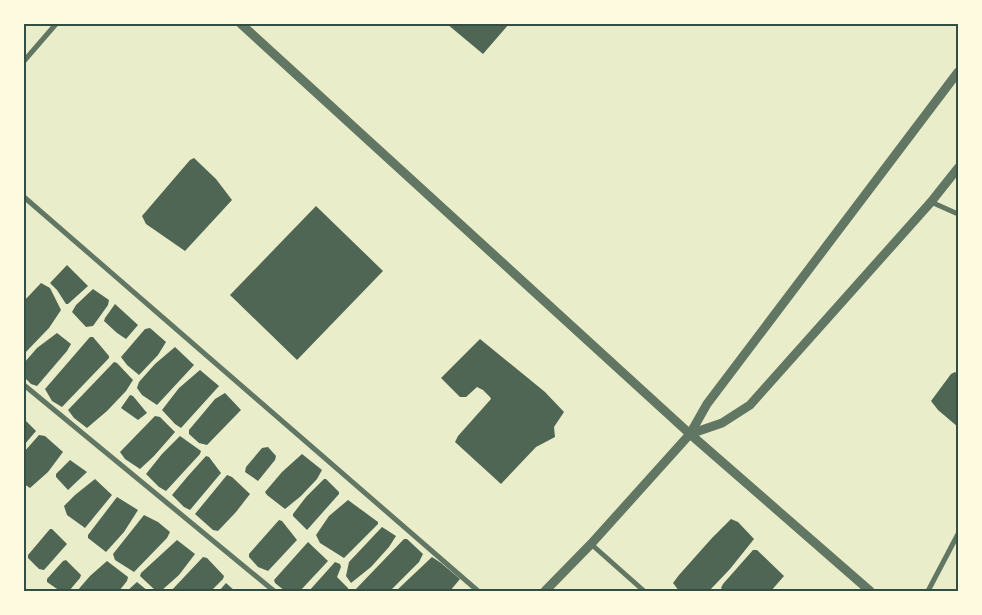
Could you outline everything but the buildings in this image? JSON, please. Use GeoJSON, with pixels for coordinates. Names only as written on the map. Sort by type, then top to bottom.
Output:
{"type":"FeatureCollection","features":[{"type":"Feature","properties":{"kind":"street"},"geometry":{"type":"LineString","coordinates":[[24,60],[56,24]]}},
{"type":"Feature","properties":{"kind":"street"},"geometry":{"type":"LineString","coordinates":[[241,24],[690,434],[870,591]]}},
{"type":"Feature","properties":{"kind":"street"},"geometry":{"type":"LineString","coordinates":[[545,591],[591,544],[690,434],[707,404],[958,72]]}},
{"type":"Feature","properties":{"kind":"street"},"geometry":{"type":"LineString","coordinates":[[690,434],[722,423],[750,405],[931,202],[958,168]]}},
{"type":"Feature","properties":{"kind":"street"},"geometry":{"type":"LineString","coordinates":[[24,198],[478,591]]}},
{"type":"Feature","properties":{"kind":"street"},"geometry":{"type":"LineString","coordinates":[[931,202],[958,214]]}},
{"type":"Feature","properties":{"kind":"street"},"geometry":{"type":"LineString","coordinates":[[24,386],[274,591]]}},
{"type":"Feature","properties":{"kind":"street"},"geometry":{"type":"LineString","coordinates":[[928,591],[958,534]]}},
{"type":"Feature","properties":{"kind":"street"},"geometry":{"type":"LineString","coordinates":[[591,544],[644,591]]}}]}
